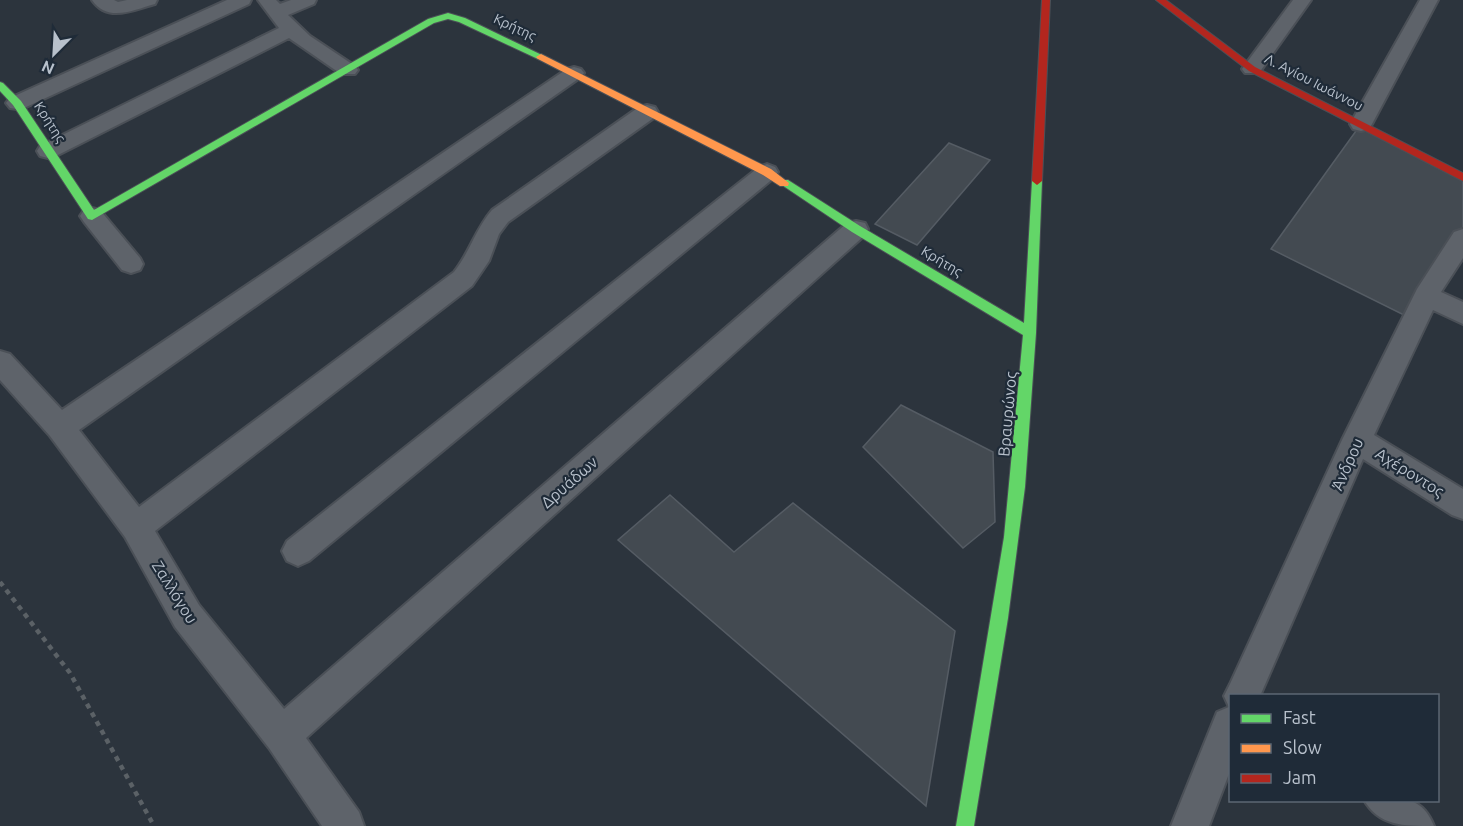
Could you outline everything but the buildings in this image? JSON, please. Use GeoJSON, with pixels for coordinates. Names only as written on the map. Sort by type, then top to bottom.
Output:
{"type":"FeatureCollection","features":[{"type":"Feature","properties":{"kind":"street"},"geometry":{"type":"LineString","coordinates":[[101,0],[116,9],[148,0]]}},
{"type":"Feature","properties":{"kind":"street"},"geometry":{"type":"LineString","coordinates":[[17,103],[242,0]]}},
{"type":"Feature","properties":{"kind":"street"},"geometry":{"type":"LineString","coordinates":[[307,0],[271,7],[290,30],[310,48],[348,70]]}},
{"type":"Feature","properties":{"kind":"street","name":"Βραυρώνος"},"geometry":{"type":"LineString","coordinates":[[965,826],[1005,588],[1020,461],[1030,333],[1046,0]]}},
{"type":"Feature","properties":{"kind":"street","name":"Λ. Αγίου Ιωάννου"},"geometry":{"type":"LineString","coordinates":[[1160,0],[1252,69],[1463,177]]}},
{"type":"Feature","properties":{"kind":"street"},"geometry":{"type":"LineString","coordinates":[[1252,69],[1302,0]]}},
{"type":"Feature","properties":{"kind":"street"},"geometry":{"type":"LineString","coordinates":[[1361,124],[1429,0]]}},
{"type":"Feature","properties":{"kind":"street","name":"Κρήτης"},"geometry":{"type":"LineString","coordinates":[[0,85],[17,103],[48,151],[69,178],[92,216],[431,21],[448,16],[462,20],[574,73],[767,172],[856,229],[1030,333]]}},
{"type":"Feature","properties":{"kind":"street"},"geometry":{"type":"LineString","coordinates":[[48,151],[290,30]]}},
{"type":"Feature","properties":{"kind":"street"},"geometry":{"type":"LineString","coordinates":[[60,427],[574,73]]}},
{"type":"Feature","properties":{"kind":"street"},"geometry":{"type":"LineString","coordinates":[[136,527],[463,279],[477,261],[488,231],[500,216],[647,112]]}},
{"type":"Feature","properties":{"kind":"street"},"geometry":{"type":"LineString","coordinates":[[298,551],[767,172]]}},
{"type":"Feature","properties":{"kind":"street"},"geometry":{"type":"LineString","coordinates":[[92,216],[131,264]]}},
{"type":"Feature","properties":{"kind":"street","name":"Δρυάδων"},"geometry":{"type":"LineString","coordinates":[[282,735],[856,229]]}},
{"type":"Feature","properties":{"kind":"street","name":"Άνδρου"},"geometry":{"type":"LineString","coordinates":[[1246,694],[1357,440],[1427,296],[1463,238]]}},
{"type":"Feature","properties":{"kind":"street"},"geometry":{"type":"LineString","coordinates":[[1427,296],[1463,314]]}},
{"type":"Feature","properties":{"kind":"street","name":"Ζαλλόγου"},"geometry":{"type":"LineString","coordinates":[[0,362],[60,427],[136,527],[187,615],[282,735],[333,822]]}},
{"type":"Feature","properties":{"kind":"street","name":"Αχέροντος"},"geometry":{"type":"LineString","coordinates":[[1357,440],[1463,504]]}},
{"type":"Feature","properties":{"kind":"street"},"geometry":{"type":"LineString","coordinates":[[1190,826],[1229,728]]}},
{"type":"Feature","properties":{"kind":"street"},"geometry":{"type":"LineString","coordinates":[[1384,802],[1415,826]]}},
{"type":"Feature","properties":{"kind":"path"},"geometry":{"type":"LineString","coordinates":[[0,582],[70,673],[154,826]]}},
{"type":"Feature","properties":{"kind":"traffic: fast"},"geometry":{"type":"LineString","coordinates":[[0,85],[17,103],[92,216],[431,21],[448,16],[462,20],[541,57]]}},
{"type":"Feature","properties":{"kind":"traffic: fast"},"geometry":{"type":"LineString","coordinates":[[965,826],[1000,618],[1018,487],[1030,334],[1037,181]]}},
{"type":"Feature","properties":{"kind":"traffic: fast"},"geometry":{"type":"LineString","coordinates":[[784,183],[1030,333]]}},
{"type":"Feature","properties":{"kind":"traffic: slow"},"geometry":{"type":"LineString","coordinates":[[541,57],[767,172],[784,183]]}},
{"type":"Feature","properties":{"kind":"traffic: jam"},"geometry":{"type":"LineString","coordinates":[[1037,181],[1046,0]]}},
{"type":"Feature","properties":{"kind":"traffic: jam"},"geometry":{"type":"LineString","coordinates":[[1160,0],[1252,69],[1463,177]]}}]}
